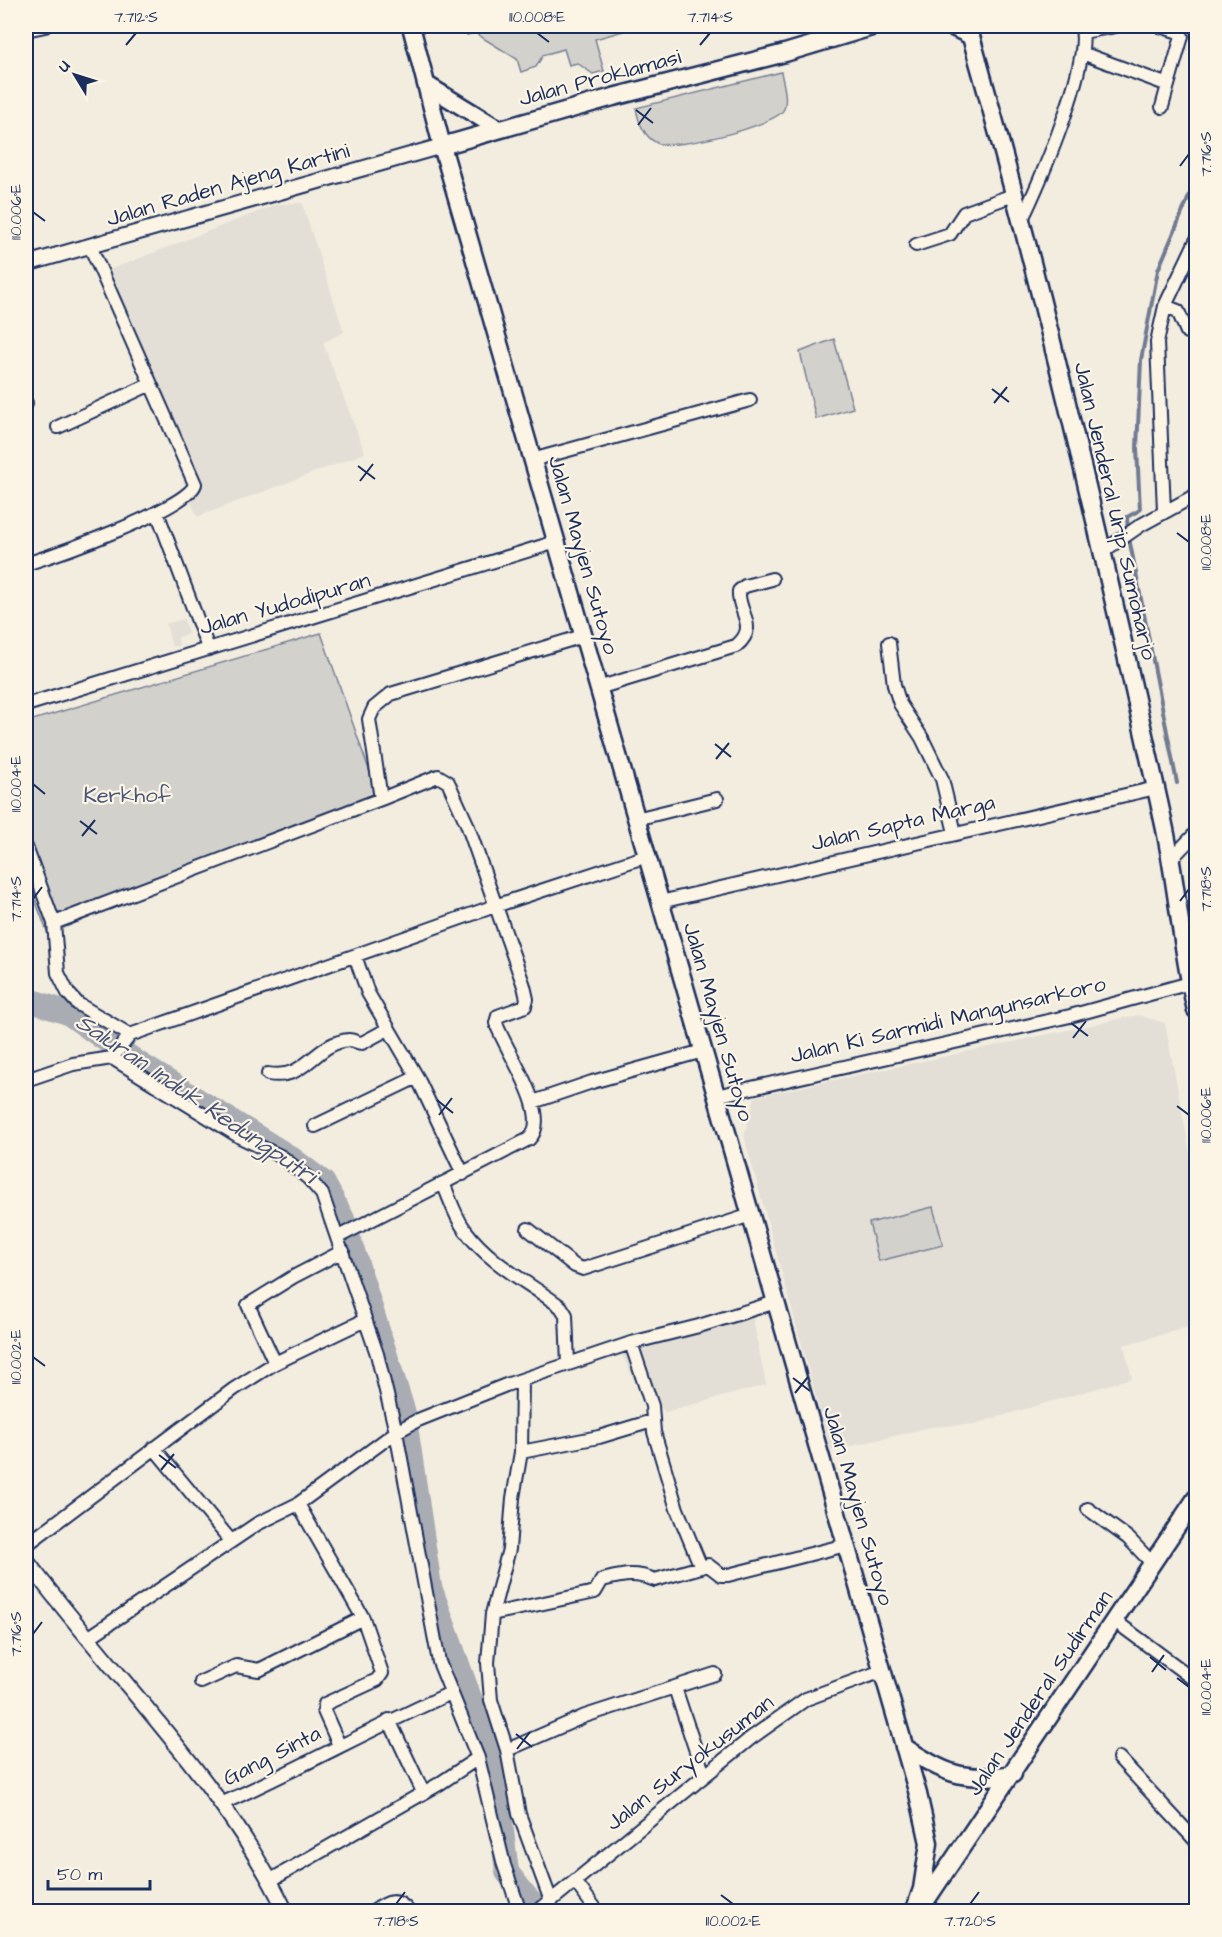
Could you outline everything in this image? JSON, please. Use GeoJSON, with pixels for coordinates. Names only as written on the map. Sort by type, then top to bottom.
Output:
{"type":"FeatureCollection","features":[{"type":"Feature","properties":{"kind":"main road","name":"Jalan Mayjen Sutoyo"},"geometry":{"type":"LineString","coordinates":[[411,26],[442,146],[904,1747],[929,1844],[922,1889],[914,1911]]}},
{"type":"Feature","properties":{"kind":"main road","name":"Jalan Proklamasi"},"geometry":{"type":"LineString","coordinates":[[442,146],[785,53],[875,26]]}},
{"type":"Feature","properties":{"kind":"main road"},"geometry":{"type":"LineString","coordinates":[[951,26],[970,31]]}},
{"type":"Feature","properties":{"kind":"main road","name":"Jalan Jenderal Urip Sumoharjo"},"geometry":{"type":"LineString","coordinates":[[970,31],[1016,194],[1109,547],[1172,858],[1190,983],[1197,1010]]}},
{"type":"Feature","properties":{"kind":"main road"},"geometry":{"type":"LineString","coordinates":[[427,85],[499,129]]}},
{"type":"Feature","properties":{"kind":"main road","name":"Jalan Jenderal Sudirman"},"geometry":{"type":"LineString","coordinates":[[918,1911],[1013,1774],[1197,1498]]}},
{"type":"Feature","properties":{"kind":"main road"},"geometry":{"type":"LineString","coordinates":[[904,1747],[935,1766],[965,1778],[1013,1774]]}},
{"type":"Feature","properties":{"kind":"street"},"geometry":{"type":"LineString","coordinates":[[26,30],[45,26]]}},
{"type":"Feature","properties":{"kind":"street"},"geometry":{"type":"LineString","coordinates":[[1022,219],[1055,141],[1082,53],[1082,29],[1116,26]]}},
{"type":"Feature","properties":{"kind":"street"},"geometry":{"type":"LineString","coordinates":[[1160,26],[1179,32],[1182,36],[1162,107]]}},
{"type":"Feature","properties":{"kind":"street"},"geometry":{"type":"LineString","coordinates":[[1082,53],[1168,85]]}},
{"type":"Feature","properties":{"kind":"street","name":"Jalan Raden Ajeng Kartini"},"geometry":{"type":"LineString","coordinates":[[26,264],[442,146]]}},
{"type":"Feature","properties":{"kind":"street"},"geometry":{"type":"LineString","coordinates":[[916,245],[950,234],[964,213],[1016,194]]}},
{"type":"Feature","properties":{"kind":"street"},"geometry":{"type":"LineString","coordinates":[[1164,511],[1156,356],[1165,306],[1197,241]]}},
{"type":"Feature","properties":{"kind":"street"},"geometry":{"type":"LineString","coordinates":[[26,564],[106,536],[157,512],[190,493],[195,484],[90,246]]}},
{"type":"Feature","properties":{"kind":"street"},"geometry":{"type":"LineString","coordinates":[[1165,306],[1178,311],[1186,332],[1197,334]]}},
{"type":"Feature","properties":{"kind":"street"},"geometry":{"type":"LineString","coordinates":[[58,427],[152,384]]}},
{"type":"Feature","properties":{"kind":"street"},"geometry":{"type":"LineString","coordinates":[[532,460],[750,400]]}},
{"type":"Feature","properties":{"kind":"street"},"geometry":{"type":"LineString","coordinates":[[1109,547],[1164,511],[1197,495]]}},
{"type":"Feature","properties":{"kind":"street"},"geometry":{"type":"LineString","coordinates":[[157,512],[208,648]]}},
{"type":"Feature","properties":{"kind":"street","name":"Jalan Yudodipuran"},"geometry":{"type":"LineString","coordinates":[[26,705],[556,542]]}},
{"type":"Feature","properties":{"kind":"street"},"geometry":{"type":"LineString","coordinates":[[598,688],[736,646],[744,636],[748,620],[739,591],[746,586],[772,579]]}},
{"type":"Feature","properties":{"kind":"street"},"geometry":{"type":"LineString","coordinates":[[381,799],[369,719],[382,699],[391,694],[583,636]]}},
{"type":"Feature","properties":{"kind":"street"},"geometry":{"type":"LineString","coordinates":[[889,643],[894,685],[900,704],[922,738],[942,779],[955,833]]}},
{"type":"Feature","properties":{"kind":"street"},"geometry":{"type":"LineString","coordinates":[[54,923],[438,776],[448,782],[467,824],[527,999],[525,1006],[498,1016],[496,1023],[533,1102],[536,1123],[532,1137],[340,1235]]}},
{"type":"Feature","properties":{"kind":"street","name":"Jalan Sapta Marga"},"geometry":{"type":"LineString","coordinates":[[660,902],[1156,788]]}},
{"type":"Feature","properties":{"kind":"street"},"geometry":{"type":"LineString","coordinates":[[636,819],[717,799]]}},
{"type":"Feature","properties":{"kind":"street"},"geometry":{"type":"LineString","coordinates":[[1172,858],[1197,833]]}},
{"type":"Feature","properties":{"kind":"street"},"geometry":{"type":"LineString","coordinates":[[26,847],[54,923],[58,973],[68,993],[120,1047],[240,1137],[282,1156],[308,1178],[322,1194],[340,1235],[399,1430],[439,1662],[478,1758],[504,1865],[520,1911]]}},
{"type":"Feature","properties":{"kind":"street"},"geometry":{"type":"LineString","coordinates":[[26,1080],[120,1047],[355,956],[495,906],[647,856]]}},
{"type":"Feature","properties":{"kind":"street"},"geometry":{"type":"LineString","coordinates":[[355,956],[368,993],[417,1077],[463,1174]]}},
{"type":"Feature","properties":{"kind":"street","name":"Jalan Ki Sarmidi Mangunsarkoro"},"geometry":{"type":"LineString","coordinates":[[716,1096],[1070,1016],[1190,983]]}},
{"type":"Feature","properties":{"kind":"street"},"geometry":{"type":"LineString","coordinates":[[268,1074],[290,1075],[303,1068],[308,1059],[341,1042],[349,1040],[362,1043],[388,1029]]}},
{"type":"Feature","properties":{"kind":"street"},"geometry":{"type":"LineString","coordinates":[[533,1102],[592,1082],[703,1051]]}},
{"type":"Feature","properties":{"kind":"street"},"geometry":{"type":"LineString","coordinates":[[315,1126],[417,1077]]}},
{"type":"Feature","properties":{"kind":"street"},"geometry":{"type":"LineString","coordinates":[[443,1183],[464,1229],[481,1248],[503,1268],[561,1307],[566,1315],[568,1364]]}},
{"type":"Feature","properties":{"kind":"street"},"geometry":{"type":"LineString","coordinates":[[528,1229],[575,1266],[583,1269],[751,1215]]}},
{"type":"Feature","properties":{"kind":"street"},"geometry":{"type":"LineString","coordinates":[[275,1363],[248,1305],[293,1276],[343,1251]]}},
{"type":"Feature","properties":{"kind":"street"},"geometry":{"type":"LineString","coordinates":[[88,1638],[231,1541],[298,1504],[399,1430],[418,1420],[631,1343],[699,1326],[776,1302]]}},
{"type":"Feature","properties":{"kind":"street"},"geometry":{"type":"LineString","coordinates":[[26,1545],[234,1389],[275,1363],[365,1320]]}},
{"type":"Feature","properties":{"kind":"street"},"geometry":{"type":"LineString","coordinates":[[631,1343],[652,1406],[652,1421],[677,1509],[701,1567]]}},
{"type":"Feature","properties":{"kind":"street"},"geometry":{"type":"LineString","coordinates":[[522,1382],[521,1452],[513,1498],[509,1549],[492,1614],[488,1663],[491,1700],[507,1750],[519,1814],[543,1906]]}},
{"type":"Feature","properties":{"kind":"street"},"geometry":{"type":"LineString","coordinates":[[521,1452],[600,1437],[652,1421]]}},
{"type":"Feature","properties":{"kind":"street"},"geometry":{"type":"LineString","coordinates":[[154,1448],[231,1541]]}},
{"type":"Feature","properties":{"kind":"street"},"geometry":{"type":"LineString","coordinates":[[298,1504],[363,1618],[382,1673],[377,1680],[325,1704],[324,1711],[339,1745]]}},
{"type":"Feature","properties":{"kind":"street"},"geometry":{"type":"LineString","coordinates":[[1088,1509],[1128,1538],[1154,1564]]}},
{"type":"Feature","properties":{"kind":"street"},"geometry":{"type":"LineString","coordinates":[[492,1614],[595,1592],[602,1580],[636,1573],[655,1580],[711,1566],[721,1575],[728,1575],[846,1545]]}},
{"type":"Feature","properties":{"kind":"street"},"geometry":{"type":"LineString","coordinates":[[26,1560],[223,1803],[271,1880],[286,1911]]}},
{"type":"Feature","properties":{"kind":"street"},"geometry":{"type":"LineString","coordinates":[[201,1682],[241,1665],[254,1671],[259,1670],[363,1618]]}},
{"type":"Feature","properties":{"kind":"street"},"geometry":{"type":"LineString","coordinates":[[1115,1621],[1197,1681]]}},
{"type":"Feature","properties":{"kind":"street","name":"Jalan Suryokusuman"},"geometry":{"type":"LineString","coordinates":[[543,1906],[576,1882],[751,1737],[806,1699],[882,1671]]}},
{"type":"Feature","properties":{"kind":"street"},"geometry":{"type":"LineString","coordinates":[[507,1750],[585,1716],[715,1674]]}},
{"type":"Feature","properties":{"kind":"street"},"geometry":{"type":"LineString","coordinates":[[675,1688],[704,1775]]}},
{"type":"Feature","properties":{"kind":"street","name":"Gang Sinta"},"geometry":{"type":"LineString","coordinates":[[223,1803],[301,1768],[339,1745],[389,1720],[451,1693]]}},
{"type":"Feature","properties":{"kind":"street"},"geometry":{"type":"LineString","coordinates":[[389,1720],[423,1792]]}},
{"type":"Feature","properties":{"kind":"street"},"geometry":{"type":"LineString","coordinates":[[271,1880],[478,1758]]}},
{"type":"Feature","properties":{"kind":"street"},"geometry":{"type":"LineString","coordinates":[[1119,1758],[1197,1841]]}},
{"type":"Feature","properties":{"kind":"street"},"geometry":{"type":"LineString","coordinates":[[576,1882],[598,1911]]}},
{"type":"Feature","properties":{"kind":"street"},"geometry":{"type":"LineString","coordinates":[[373,1911],[393,1901],[399,1902],[409,1911]]}},
{"type":"Feature","properties":{"kind":"shaded area"},"geometry":{"type":"Polygon","coordinates":[[[302,203],[344,332],[323,343],[365,453],[197,517],[104,272],[278,204],[302,203]]]}},
{"type":"Feature","properties":{"kind":"shaded area"},"geometry":{"type":"Polygon","coordinates":[[[184,619],[188,634],[178,637],[179,645],[172,647],[166,624],[184,619]]]}},
{"type":"Feature","properties":{"kind":"shaded area"},"geometry":{"type":"Polygon","coordinates":[[[1138,1015],[1165,1023],[1196,1185],[1196,1325],[1124,1345],[1132,1378],[974,1424],[931,1427],[831,1451],[744,1136],[755,1097],[1138,1015]]]}},
{"type":"Feature","properties":{"kind":"shaded area"},"geometry":{"type":"Polygon","coordinates":[[[752,1313],[766,1385],[665,1412],[636,1384],[621,1353],[752,1313]]]}},
{"type":"Feature","properties":{"kind":"green space"},"geometry":{"type":"Polygon","coordinates":[[[464,26],[641,26],[595,39],[604,71],[593,74],[577,63],[569,65],[564,49],[543,55],[536,67],[521,72],[517,59],[475,33],[467,35],[464,26]]]}},
{"type":"Feature","properties":{"kind":"green space"},"geometry":{"type":"Polygon","coordinates":[[[781,72],[785,95],[784,109],[777,116],[745,129],[702,140],[667,145],[652,140],[642,128],[638,118],[636,108],[781,72]]]}},
{"type":"Feature","properties":{"kind":"green space"},"geometry":{"type":"Polygon","coordinates":[[[834,339],[853,408],[816,419],[800,352],[834,339]]]}},
{"type":"Feature","properties":{"kind":"green space","name":"Kerkhof"},"geometry":{"type":"Polygon","coordinates":[[[321,633],[380,801],[48,934],[26,876],[26,722],[321,633]]]}},
{"type":"Feature","properties":{"kind":"green space"},"geometry":{"type":"Polygon","coordinates":[[[933,1207],[943,1245],[879,1261],[869,1223],[933,1207]]]}},
{"type":"Feature","properties":{"kind":"waterway"},"geometry":{"type":"LineString","coordinates":[[1128,531],[1127,517],[1140,510],[1137,448],[1141,360],[1158,270],[1196,180]]}},
{"type":"Feature","properties":{"kind":"waterway"},"geometry":{"type":"LineString","coordinates":[[1129,538],[1177,783]]}},
{"type":"Feature","properties":{"kind":"waterway","name":"Saluran Induk Kedungputri"},"geometry":{"type":"LineString","coordinates":[[26,999],[68,1013],[138,1063],[291,1158],[323,1182],[343,1219],[404,1413],[430,1587],[483,1734],[497,1791],[507,1872],[538,1912]]}}]}
